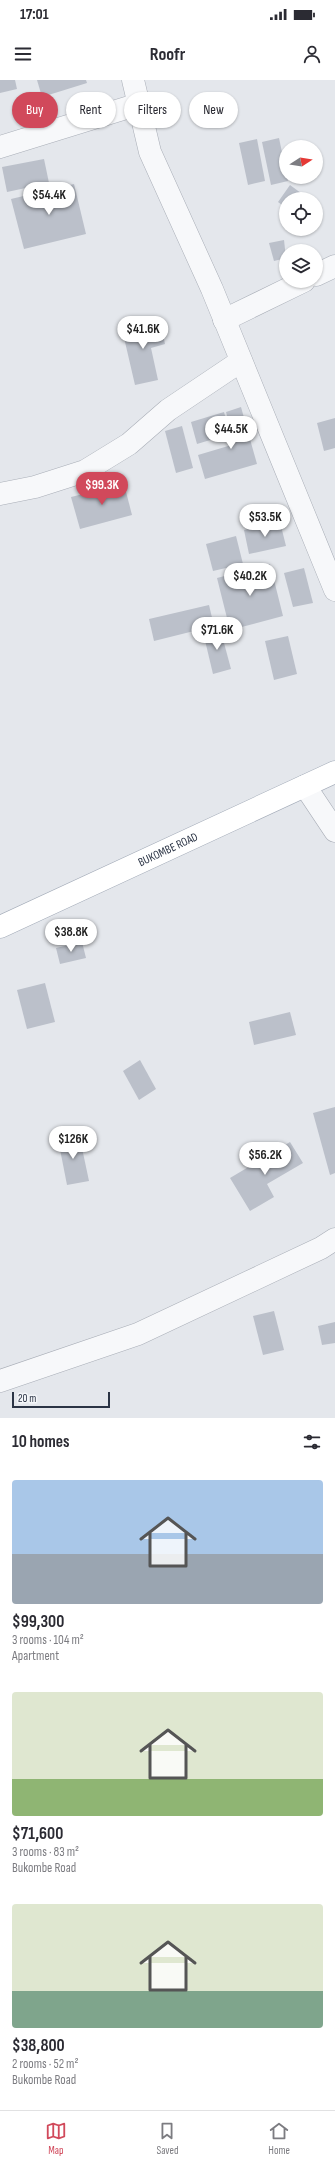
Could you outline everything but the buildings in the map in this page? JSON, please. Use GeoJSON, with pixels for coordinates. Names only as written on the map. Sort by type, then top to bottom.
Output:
{"type":"FeatureCollection","features":[{"type":"Feature","properties":{"kind":"main road","name":"BUKOMBE ROAD"},"geometry":{"type":"LineString","coordinates":[[0,927],[335,772]]}},
{"type":"Feature","properties":{"kind":"street"},"geometry":{"type":"LineString","coordinates":[[133,80],[136,92]]}},
{"type":"Feature","properties":{"kind":"street"},"geometry":{"type":"LineString","coordinates":[[0,147],[124,109]]}},
{"type":"Feature","properties":{"kind":"street"},"geometry":{"type":"LineString","coordinates":[[144,128],[150,152],[224,320],[335,590]]}},
{"type":"Feature","properties":{"kind":"street"},"geometry":{"type":"LineString","coordinates":[[323,272],[335,266]]}},
{"type":"Feature","properties":{"kind":"street"},"geometry":{"type":"LineString","coordinates":[[224,320],[290,288]]}},
{"type":"Feature","properties":{"kind":"street"},"geometry":{"type":"LineString","coordinates":[[0,494],[35,487],[85,471],[129,444],[168,410],[241,361]]}},
{"type":"Feature","properties":{"kind":"street"},"geometry":{"type":"LineString","coordinates":[[305,786],[335,831]]}},
{"type":"Feature","properties":{"kind":"street"},"geometry":{"type":"LineString","coordinates":[[0,1381],[138,1334],[335,1239]]}}]}
